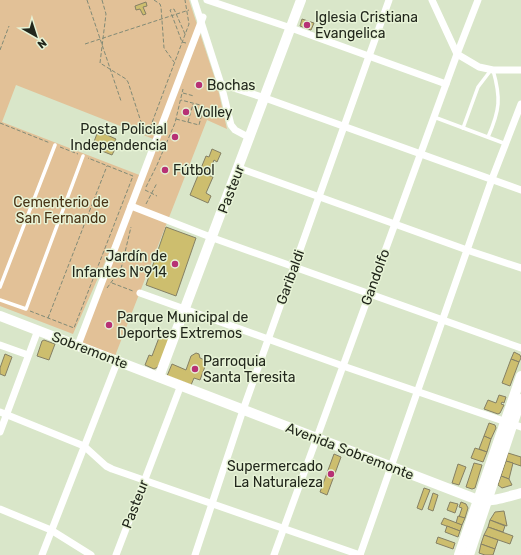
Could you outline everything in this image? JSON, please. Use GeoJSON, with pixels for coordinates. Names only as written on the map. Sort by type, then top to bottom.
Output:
{"type":"FeatureCollection","features":[{"type":"Feature","properties":{"kind":"main road","name":"Pasteur"},"geometry":{"type":"LineString","coordinates":[[159,377],[301,0]]}},
{"type":"Feature","properties":{"kind":"main road","name":"Sobremonte"},"geometry":{"type":"LineString","coordinates":[[0,316],[181,385]]}},
{"type":"Feature","properties":{"kind":"main road"},"geometry":{"type":"LineString","coordinates":[[513,424],[521,376]]}},
{"type":"Feature","properties":{"kind":"main road","name":"Avenida Sobremonte"},"geometry":{"type":"LineString","coordinates":[[181,385],[243,410],[482,500]]}},
{"type":"Feature","properties":{"kind":"main road"},"geometry":{"type":"LineString","coordinates":[[459,555],[513,424],[521,399]]}},
{"type":"Feature","properties":{"kind":"main road"},"geometry":{"type":"LineString","coordinates":[[482,500],[521,493]]}},
{"type":"Feature","properties":{"kind":"main road"},"geometry":{"type":"LineString","coordinates":[[469,555],[482,500]]}},
{"type":"Feature","properties":{"kind":"street"},"geometry":{"type":"LineString","coordinates":[[207,0],[291,28],[446,84]]}},
{"type":"Feature","properties":{"kind":"street","name":"Garibaldi"},"geometry":{"type":"LineString","coordinates":[[195,555],[268,338],[389,0]]}},
{"type":"Feature","properties":{"kind":"street"},"geometry":{"type":"LineString","coordinates":[[432,0],[457,54],[479,67],[492,70],[521,70]]}},
{"type":"Feature","properties":{"kind":"street","name":"Gandolfo"},"geometry":{"type":"LineString","coordinates":[[274,555],[478,0]]}},
{"type":"Feature","properties":{"kind":"street"},"geometry":{"type":"LineString","coordinates":[[196,2],[223,85],[231,125],[235,130],[250,138]]}},
{"type":"Feature","properties":{"kind":"street"},"geometry":{"type":"LineString","coordinates":[[78,345],[202,20]]}},
{"type":"Feature","properties":{"kind":"street"},"geometry":{"type":"LineString","coordinates":[[223,85],[265,98],[521,190]]}},
{"type":"Feature","properties":{"kind":"street"},"geometry":{"type":"LineString","coordinates":[[3,413],[84,446],[106,466],[360,555],[492,179],[521,104]]}},
{"type":"Feature","properties":{"kind":"street"},"geometry":{"type":"LineString","coordinates":[[239,168],[521,268]]}},
{"type":"Feature","properties":{"kind":"street"},"geometry":{"type":"LineString","coordinates":[[131,206],[212,238],[521,348]]}},
{"type":"Feature","properties":{"kind":"street"},"geometry":{"type":"LineString","coordinates":[[140,293],[343,366],[513,424]]}},
{"type":"Feature","properties":{"kind":"street"},"geometry":{"type":"LineString","coordinates":[[0,432],[3,413],[38,330]]}},
{"type":"Feature","properties":{"kind":"street"},"geometry":{"type":"LineString","coordinates":[[0,345],[28,355]]}},
{"type":"Feature","properties":{"kind":"street"},"geometry":{"type":"LineString","coordinates":[[42,555],[118,360]]}},
{"type":"Feature","properties":{"kind":"street","name":"Pasteur"},"geometry":{"type":"LineString","coordinates":[[116,555],[181,385]]}},
{"type":"Feature","properties":{"kind":"street"},"geometry":{"type":"LineString","coordinates":[[0,510],[51,530],[91,555]]}},
{"type":"Feature","properties":{"kind":"lane"},"geometry":{"type":"LineString","coordinates":[[463,128],[478,87],[492,70]]}},
{"type":"Feature","properties":{"kind":"lane"},"geometry":{"type":"LineString","coordinates":[[488,137],[497,111],[499,98],[498,88],[492,70]]}},
{"type":"Feature","properties":{"kind":"lane"},"geometry":{"type":"LineString","coordinates":[[434,117],[506,144]]}},
{"type":"Feature","properties":{"kind":"lane"},"geometry":{"type":"LineString","coordinates":[[0,287],[55,145]]}},
{"type":"Feature","properties":{"kind":"lane"},"geometry":{"type":"LineString","coordinates":[[0,300],[26,309],[83,156]]}},
{"type":"Feature","properties":{"kind":"path"},"geometry":{"type":"LineString","coordinates":[[87,0],[121,101]]}},
{"type":"Feature","properties":{"kind":"path"},"geometry":{"type":"LineString","coordinates":[[101,39],[106,14],[102,0]]}},
{"type":"Feature","properties":{"kind":"path"},"geometry":{"type":"LineString","coordinates":[[154,0],[161,5],[164,48],[174,62]]}},
{"type":"Feature","properties":{"kind":"path"},"geometry":{"type":"LineString","coordinates":[[102,43],[100,63],[126,79],[143,128],[146,131],[150,128],[189,24],[185,0]]}},
{"type":"Feature","properties":{"kind":"path"},"geometry":{"type":"LineString","coordinates":[[85,44],[186,11],[196,2]]}},
{"type":"Feature","properties":{"kind":"path"},"geometry":{"type":"LineString","coordinates":[[0,50],[9,26]]}},
{"type":"Feature","properties":{"kind":"path"},"geometry":{"type":"LineString","coordinates":[[182,93],[194,96]]}},
{"type":"Feature","properties":{"kind":"path"},"geometry":{"type":"LineString","coordinates":[[176,119],[199,125],[204,106],[181,100]]}},
{"type":"Feature","properties":{"kind":"path"},"geometry":{"type":"LineString","coordinates":[[188,122],[194,103]]}},
{"type":"Feature","properties":{"kind":"path"},"geometry":{"type":"LineString","coordinates":[[0,123],[133,176],[74,328],[26,309]]}},
{"type":"Feature","properties":{"kind":"path"},"geometry":{"type":"LineString","coordinates":[[48,318],[107,166]]}},
{"type":"Feature","properties":{"kind":"path"},"geometry":{"type":"LineString","coordinates":[[146,204],[157,183]]}},
{"type":"Feature","properties":{"kind":"path"},"geometry":{"type":"LineString","coordinates":[[145,190],[157,196]]}},
{"type":"Feature","properties":{"kind":"path"},"geometry":{"type":"LineString","coordinates":[[103,280],[140,293]]}},
{"type":"Feature","properties":{"kind":"green space","name":"Cementerio de San Fernando"},"geometry":{"type":"Polygon","coordinates":[[[0,0],[189,0],[217,85],[227,129],[207,120],[115,356],[79,342],[126,215],[73,334],[0,306],[0,0]],[[16,85],[2,122],[142,176],[156,140],[16,85]]]}},
{"type":"Feature","properties":{"kind":"building"},"geometry":{"type":"Polygon","coordinates":[[[146,2],[147,6],[143,7],[146,14],[143,15],[140,9],[136,10],[135,6],[146,2]]]}},
{"type":"Feature","properties":{"kind":"building","name":"Iglesia Cristiana Evangelica"},"geometry":{"type":"Polygon","coordinates":[[[302,19],[314,23],[311,30],[300,26],[302,19]]]}},
{"type":"Feature","properties":{"kind":"building"},"geometry":{"type":"Polygon","coordinates":[[[98,131],[116,139],[113,145],[116,147],[112,155],[92,147],[98,131]]]}},
{"type":"Feature","properties":{"kind":"building"},"geometry":{"type":"Polygon","coordinates":[[[212,149],[221,153],[217,162],[214,160],[208,175],[213,177],[206,193],[211,196],[208,203],[190,195],[206,156],[209,157],[212,149]]]}},
{"type":"Feature","properties":{"kind":"building"},"geometry":{"type":"Polygon","coordinates":[[[166,227],[196,238],[176,296],[146,285],[166,227]]]}},
{"type":"Feature","properties":{"kind":"building"},"geometry":{"type":"Polygon","coordinates":[[[160,335],[170,339],[158,367],[154,369],[145,365],[149,355],[152,356],[160,335]]]}},
{"type":"Feature","properties":{"kind":"building"},"geometry":{"type":"Polygon","coordinates":[[[44,340],[55,344],[49,360],[37,356],[42,341],[44,340]]]}},
{"type":"Feature","properties":{"kind":"building"},"geometry":{"type":"Polygon","coordinates":[[[514,352],[520,355],[521,358],[519,362],[511,359],[514,352]]]}},
{"type":"Feature","properties":{"kind":"building","name":"Parroquia Santa Teresita"},"geometry":{"type":"Polygon","coordinates":[[[196,353],[199,354],[200,358],[207,361],[200,380],[194,378],[191,385],[167,376],[172,364],[186,370],[191,356],[196,353]]]}},
{"type":"Feature","properties":{"kind":"building"},"geometry":{"type":"Polygon","coordinates":[[[5,354],[12,357],[5,376],[0,374],[0,368],[5,354]]]}},
{"type":"Feature","properties":{"kind":"building"},"geometry":{"type":"Polygon","coordinates":[[[511,359],[519,362],[510,386],[502,383],[511,359]]]}},
{"type":"Feature","properties":{"kind":"building"},"geometry":{"type":"Polygon","coordinates":[[[499,395],[506,397],[504,403],[502,402],[501,404],[504,405],[500,413],[498,414],[484,409],[488,400],[496,403],[499,395]]]}},
{"type":"Feature","properties":{"kind":"building"},"geometry":{"type":"Polygon","coordinates":[[[489,423],[495,425],[496,428],[491,439],[484,436],[489,423]]]}},
{"type":"Feature","properties":{"kind":"building"},"geometry":{"type":"Polygon","coordinates":[[[484,436],[491,439],[487,452],[479,449],[484,436]]]}},
{"type":"Feature","properties":{"kind":"building"},"geometry":{"type":"Polygon","coordinates":[[[475,448],[487,452],[483,462],[471,458],[475,448]]]}},
{"type":"Feature","properties":{"kind":"building"},"geometry":{"type":"Polygon","coordinates":[[[508,453],[521,457],[521,466],[506,461],[508,453]]]}},
{"type":"Feature","properties":{"kind":"building","name":"Supermercado La Naturaleza"},"geometry":{"type":"Polygon","coordinates":[[[334,454],[341,457],[327,495],[320,492],[334,454]]]}},
{"type":"Feature","properties":{"kind":"building"},"geometry":{"type":"Polygon","coordinates":[[[506,461],[513,463],[509,479],[501,476],[506,461]]]}},
{"type":"Feature","properties":{"kind":"building"},"geometry":{"type":"Polygon","coordinates":[[[474,463],[482,465],[475,488],[472,489],[466,487],[474,463]]]}},
{"type":"Feature","properties":{"kind":"building"},"geometry":{"type":"Polygon","coordinates":[[[458,464],[466,467],[459,485],[452,483],[458,464]]]}},
{"type":"Feature","properties":{"kind":"building"},"geometry":{"type":"Polygon","coordinates":[[[501,476],[509,479],[512,485],[502,488],[498,485],[501,476]]]}},
{"type":"Feature","properties":{"kind":"building"},"geometry":{"type":"Polygon","coordinates":[[[424,488],[430,490],[422,510],[417,508],[424,488]]]}},
{"type":"Feature","properties":{"kind":"building"},"geometry":{"type":"Polygon","coordinates":[[[433,493],[438,495],[433,511],[428,509],[433,493]]]}},
{"type":"Feature","properties":{"kind":"building"},"geometry":{"type":"Polygon","coordinates":[[[450,502],[458,504],[455,513],[447,510],[450,502]]]}},
{"type":"Feature","properties":{"kind":"building"},"geometry":{"type":"Polygon","coordinates":[[[461,502],[466,504],[468,508],[465,518],[459,517],[462,508],[459,507],[461,502]]]}},
{"type":"Feature","properties":{"kind":"building"},"geometry":{"type":"Polygon","coordinates":[[[504,511],[507,526],[490,520],[495,512],[504,511]]]}},
{"type":"Feature","properties":{"kind":"building"},"geometry":{"type":"Polygon","coordinates":[[[458,516],[465,518],[462,525],[456,523],[458,516]]]}},
{"type":"Feature","properties":{"kind":"building"},"geometry":{"type":"Polygon","coordinates":[[[444,518],[462,525],[460,531],[441,524],[444,518]]]}},
{"type":"Feature","properties":{"kind":"building"},"geometry":{"type":"Polygon","coordinates":[[[490,520],[505,526],[503,532],[488,527],[490,520]]]}},
{"type":"Feature","properties":{"kind":"building"},"geometry":{"type":"Polygon","coordinates":[[[447,526],[460,531],[458,537],[445,532],[447,526]]]}},
{"type":"Feature","properties":{"kind":"building"},"geometry":{"type":"Polygon","coordinates":[[[488,527],[513,536],[510,544],[484,535],[488,527]]]}},
{"type":"Feature","properties":{"kind":"building"},"geometry":{"type":"Polygon","coordinates":[[[484,535],[498,540],[495,549],[481,544],[484,535]]]}},
{"type":"Feature","properties":{"kind":"building"},"geometry":{"type":"Polygon","coordinates":[[[438,537],[455,543],[453,549],[436,543],[438,537]]]}},
{"type":"Feature","properties":{"kind":"building"},"geometry":{"type":"Polygon","coordinates":[[[481,544],[495,549],[493,555],[479,553],[481,544]]]}},
{"type":"Feature","properties":{"kind":"place","name":"Iglesia Cristiana Evangelica"},"geometry":{"type":"Point","coordinates":[307,25]}},
{"type":"Feature","properties":{"kind":"place","name":"Bochas"},"geometry":{"type":"Point","coordinates":[199,85]}},
{"type":"Feature","properties":{"kind":"place","name":"Volley"},"geometry":{"type":"Point","coordinates":[186,112]}},
{"type":"Feature","properties":{"kind":"place","name":"Posta Policial Independencia"},"geometry":{"type":"Point","coordinates":[175,137]}},
{"type":"Feature","properties":{"kind":"place","name":"Fútbol"},"geometry":{"type":"Point","coordinates":[165,170]}},
{"type":"Feature","properties":{"kind":"place","name":"Jardín de Infantes Nº914"},"geometry":{"type":"Point","coordinates":[175,264]}},
{"type":"Feature","properties":{"kind":"place","name":"Parque Municipal de Deportes Extremos"},"geometry":{"type":"Point","coordinates":[109,325]}},
{"type":"Feature","properties":{"kind":"place","name":"Parroquia Santa Teresita"},"geometry":{"type":"Point","coordinates":[195,369]}},
{"type":"Feature","properties":{"kind":"place","name":"Supermercado La Naturaleza"},"geometry":{"type":"Point","coordinates":[331,474]}}]}
